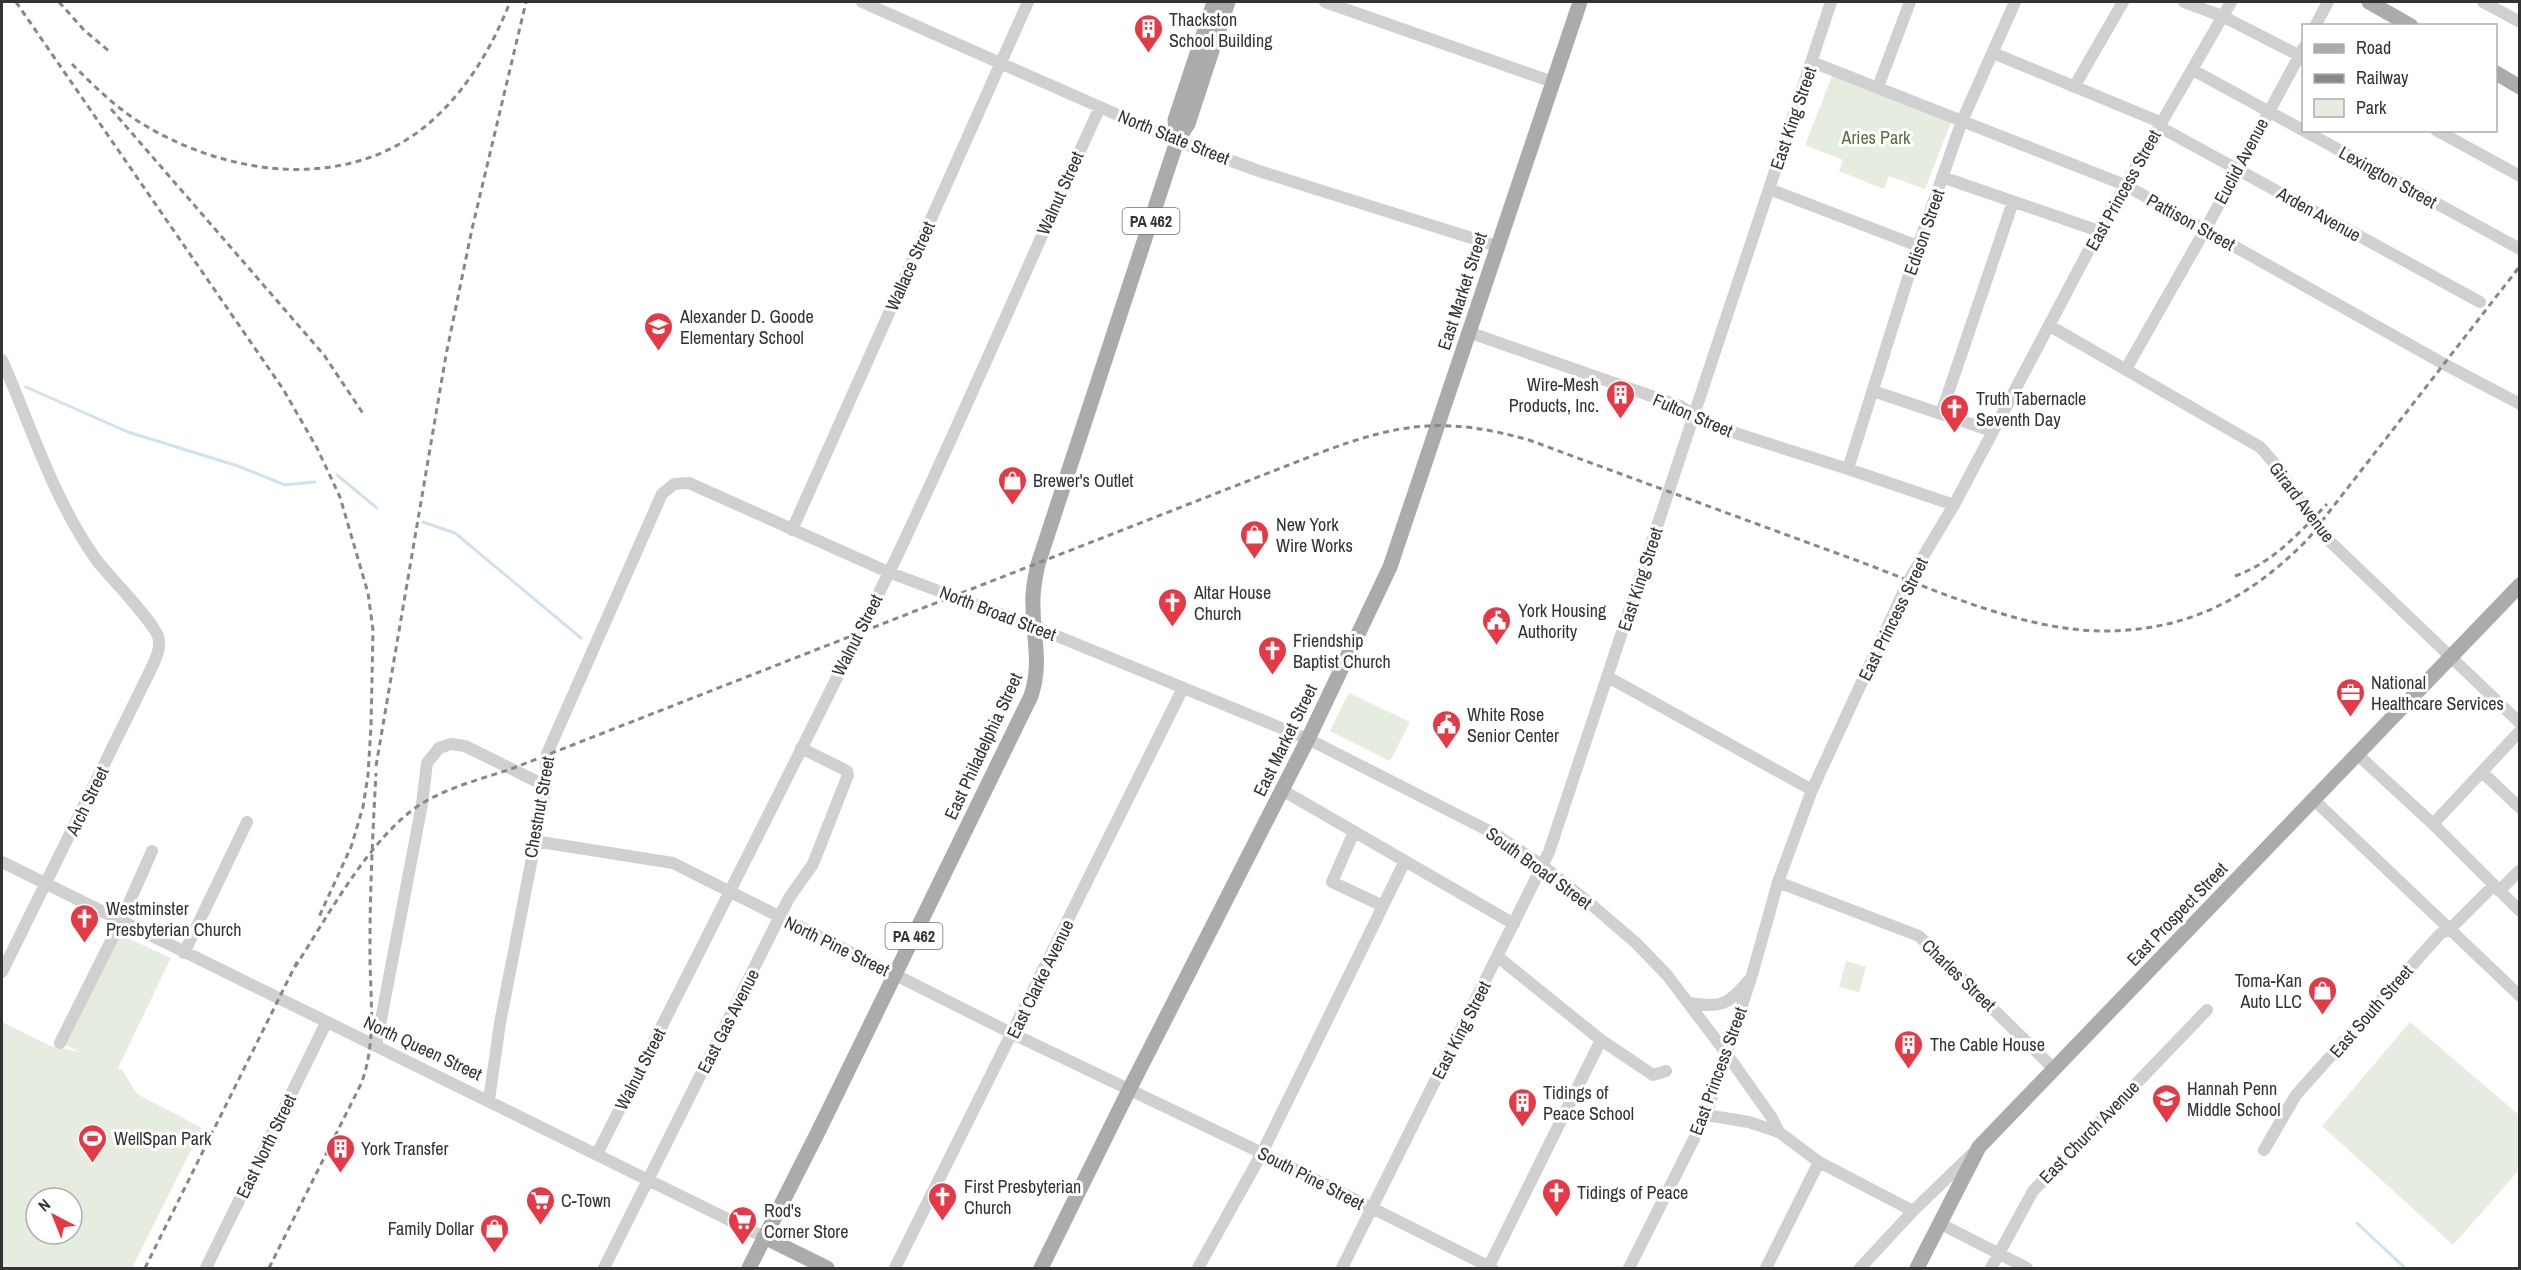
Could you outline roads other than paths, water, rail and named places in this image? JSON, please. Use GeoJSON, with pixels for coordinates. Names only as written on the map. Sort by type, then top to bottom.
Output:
{"type":"FeatureCollection","features":[{"type":"Feature","properties":{"kind":"main road","name":"East Philadelphia Street"},"geometry":{"type":"LineString","coordinates":[[1177,141],[1176,120],[1214,2]]}},
{"type":"Feature","properties":{"kind":"main road","name":"East Philadelphia Street"},"geometry":{"type":"LineString","coordinates":[[748,1269],[1031,696],[1037,678],[1038,664],[1032,608],[1034,580],[1038,564],[1177,141],[1188,124],[1228,2]]}},
{"type":"Feature","properties":{"kind":"main road","name":"East Market Street"},"geometry":{"type":"LineString","coordinates":[[1041,1269],[1129,1090],[1308,739],[1390,567],[1580,2]]}},
{"type":"Feature","properties":{"kind":"main road"},"geometry":{"type":"LineString","coordinates":[[2368,2],[2407,24]]}},
{"type":"Feature","properties":{"kind":"main road"},"geometry":{"type":"LineString","coordinates":[[2497,74],[2520,87]]}},
{"type":"Feature","properties":{"kind":"main road","name":"East Prospect Street"},"geometry":{"type":"LineString","coordinates":[[1979,1147],[2520,585]]}},
{"type":"Feature","properties":{"kind":"main road"},"geometry":{"type":"LineString","coordinates":[[1917,1269],[1979,1147]]}},
{"type":"Feature","properties":{"kind":"main road","name":"North Queen Street"},"geometry":{"type":"LineString","coordinates":[[764,1237],[827,1269]]}},
{"type":"Feature","properties":{"kind":"street","name":"North State Street"},"geometry":{"type":"LineString","coordinates":[[862,2],[881,5],[1001,63],[1177,141],[1259,171],[1497,246]]}},
{"type":"Feature","properties":{"kind":"street","name":"Wallace Street"},"geometry":{"type":"LineString","coordinates":[[792,530],[1028,2]]}},
{"type":"Feature","properties":{"kind":"street"},"geometry":{"type":"LineString","coordinates":[[1325,2],[1553,82]]}},
{"type":"Feature","properties":{"kind":"street","name":"East King Street"},"geometry":{"type":"LineString","coordinates":[[1342,1269],[1542,866],[1608,677],[1832,2]]}},
{"type":"Feature","properties":{"kind":"street"},"geometry":{"type":"LineString","coordinates":[[1878,87],[1910,2]]}},
{"type":"Feature","properties":{"kind":"street","name":"Edison Street"},"geometry":{"type":"LineString","coordinates":[[1848,469],[1918,246],[1962,121],[2015,2]]}},
{"type":"Feature","properties":{"kind":"street"},"geometry":{"type":"LineString","coordinates":[[2074,87],[2123,2]]}},
{"type":"Feature","properties":{"kind":"street"},"geometry":{"type":"LineString","coordinates":[[2184,2],[2222,16],[2302,53]]}},
{"type":"Feature","properties":{"kind":"street","name":"East Princess Street"},"geometry":{"type":"LineString","coordinates":[[1629,1269],[1707,1115],[1779,882],[1812,790],[1909,580],[1954,506],[2099,231],[2230,2]]}},
{"type":"Feature","properties":{"kind":"street"},"geometry":{"type":"LineString","coordinates":[[2316,24],[2328,2]]}},
{"type":"Feature","properties":{"kind":"street"},"geometry":{"type":"LineString","coordinates":[[2483,2],[2520,22]]}},
{"type":"Feature","properties":{"kind":"street","name":"Arden Avenue"},"geometry":{"type":"LineString","coordinates":[[1993,53],[2159,124],[2480,302]]}},
{"type":"Feature","properties":{"kind":"street","name":"Euclid Avenue"},"geometry":{"type":"LineString","coordinates":[[2126,369],[2302,53]]}},
{"type":"Feature","properties":{"kind":"street","name":"Pattison Street"},"geometry":{"type":"LineString","coordinates":[[1812,62],[2125,185],[2444,364],[2520,404]]}},
{"type":"Feature","properties":{"kind":"street","name":"Lexington Street"},"geometry":{"type":"LineString","coordinates":[[2193,70],[2302,130]]}},
{"type":"Feature","properties":{"kind":"street","name":"Walnut Street"},"geometry":{"type":"LineString","coordinates":[[597,1154],[728,892],[758,837],[888,572],[1100,107]]}},
{"type":"Feature","properties":{"kind":"street","name":"Lexington Street"},"geometry":{"type":"LineString","coordinates":[[2306,132],[2520,249]]}},
{"type":"Feature","properties":{"kind":"street"},"geometry":{"type":"LineString","coordinates":[[2440,132],[2520,176]]}},
{"type":"Feature","properties":{"kind":"street"},"geometry":{"type":"LineString","coordinates":[[1942,177],[2099,231]]}},
{"type":"Feature","properties":{"kind":"street"},"geometry":{"type":"LineString","coordinates":[[1769,189],[1918,246]]}},
{"type":"Feature","properties":{"kind":"street"},"geometry":{"type":"LineString","coordinates":[[1941,414],[2013,202]]}},
{"type":"Feature","properties":{"kind":"street","name":"Girard Avenue"},"geometry":{"type":"LineString","coordinates":[[2050,326],[2260,447],[2275,464],[2321,533],[2520,723]]}},
{"type":"Feature","properties":{"kind":"street","name":"Fulton Street"},"geometry":{"type":"LineString","coordinates":[[1468,332],[1680,406],[1710,425],[1954,506]]}},
{"type":"Feature","properties":{"kind":"street","name":"Arch Street"},"geometry":{"type":"LineString","coordinates":[[2,360],[57,493],[101,566],[153,626],[159,640],[158,652],[152,667],[2,972]]}},
{"type":"Feature","properties":{"kind":"street"},"geometry":{"type":"LineString","coordinates":[[1873,391],[1992,432]]}},
{"type":"Feature","properties":{"kind":"street","name":"North Broad Street"},"geometry":{"type":"LineString","coordinates":[[689,483],[888,572],[1035,627],[1308,739]]}},
{"type":"Feature","properties":{"kind":"street","name":"Chestnut Street"},"geometry":{"type":"LineString","coordinates":[[489,1100],[500,1023],[546,786],[546,756],[663,494],[674,484],[689,483]]}},
{"type":"Feature","properties":{"kind":"street"},"geometry":{"type":"LineString","coordinates":[[1608,677],[1812,790]]}},
{"type":"Feature","properties":{"kind":"street","name":"East Clarke Avenue"},"geometry":{"type":"LineString","coordinates":[[895,1269],[1183,688]]}},
{"type":"Feature","properties":{"kind":"street"},"geometry":{"type":"LineString","coordinates":[[2433,824],[2520,731]]}},
{"type":"Feature","properties":{"kind":"street","name":"South Broad Street"},"geometry":{"type":"LineString","coordinates":[[1308,739],[1495,834],[1542,866],[1636,943],[1667,975],[1689,1003],[1779,1132]]}},
{"type":"Feature","properties":{"kind":"street"},"geometry":{"type":"LineString","coordinates":[[376,1046],[422,804],[427,763],[440,748],[451,744],[465,746],[546,786]]}},
{"type":"Feature","properties":{"kind":"street","name":"East Gas Avenue"},"geometry":{"type":"LineString","coordinates":[[604,1269],[789,898],[813,864],[848,773],[801,748]]}},
{"type":"Feature","properties":{"kind":"street"},"geometry":{"type":"LineString","coordinates":[[2358,755],[2433,824],[2520,910]]}},
{"type":"Feature","properties":{"kind":"street"},"geometry":{"type":"LineString","coordinates":[[2482,772],[2520,808]]}},
{"type":"Feature","properties":{"kind":"street"},"geometry":{"type":"LineString","coordinates":[[1282,790],[1514,924]]}},
{"type":"Feature","properties":{"kind":"street"},"geometry":{"type":"LineString","coordinates":[[2314,800],[2520,996]]}},
{"type":"Feature","properties":{"kind":"street"},"geometry":{"type":"LineString","coordinates":[[184,953],[247,822]]}},
{"type":"Feature","properties":{"kind":"street"},"geometry":{"type":"LineString","coordinates":[[1354,832],[1332,882],[1383,906]]}},
{"type":"Feature","properties":{"kind":"street","name":"North Pine Street"},"geometry":{"type":"LineString","coordinates":[[534,841],[673,863],[1129,1090]]}},
{"type":"Feature","properties":{"kind":"street"},"geometry":{"type":"LineString","coordinates":[[60,1043],[121,921],[152,852]]}},
{"type":"Feature","properties":{"kind":"street"},"geometry":{"type":"LineString","coordinates":[[1198,1269],[1262,1153],[1405,861]]}},
{"type":"Feature","properties":{"kind":"street","name":"North Queen Street"},"geometry":{"type":"LineString","coordinates":[[2,862],[764,1237]]}},
{"type":"Feature","properties":{"kind":"street","name":"East South Street"},"geometry":{"type":"LineString","coordinates":[[2264,1150],[2296,1095],[2397,979],[2440,934],[2450,929],[2520,870]]}},
{"type":"Feature","properties":{"kind":"street","name":"Charles Street"},"geometry":{"type":"LineString","coordinates":[[1779,882],[1919,936],[2055,1069]]}},
{"type":"Feature","properties":{"kind":"street"},"geometry":{"type":"LineString","coordinates":[[1498,957],[1601,1040],[1653,1075],[1666,1071]]}},
{"type":"Feature","properties":{"kind":"street"},"geometry":{"type":"LineString","coordinates":[[1689,1003],[1715,1006],[1726,1003],[1752,975]]}},
{"type":"Feature","properties":{"kind":"street","name":"East Church Avenue"},"geometry":{"type":"LineString","coordinates":[[1990,1269],[2033,1191],[2207,1010]]}},
{"type":"Feature","properties":{"kind":"street","name":"East North Street"},"geometry":{"type":"LineString","coordinates":[[206,1269],[326,1023]]}},
{"type":"Feature","properties":{"kind":"street"},"geometry":{"type":"LineString","coordinates":[[1490,1268],[1601,1040]]}},
{"type":"Feature","properties":{"kind":"street","name":"South Pine Street"},"geometry":{"type":"LineString","coordinates":[[1129,1090],[1262,1153],[1490,1268]]}},
{"type":"Feature","properties":{"kind":"street"},"geometry":{"type":"LineString","coordinates":[[1707,1115],[1749,1122],[1779,1132],[1819,1162],[1913,1211]]}},
{"type":"Feature","properties":{"kind":"street","name":"East Prospect Street"},"geometry":{"type":"LineString","coordinates":[[1860,1269],[1913,1211],[1979,1147]]}},
{"type":"Feature","properties":{"kind":"street"},"geometry":{"type":"LineString","coordinates":[[1766,1269],[1819,1162]]}},
{"type":"Feature","properties":{"kind":"street"},"geometry":{"type":"LineString","coordinates":[[1939,1223],[2028,1269]]}},
{"type":"Feature","properties":{"kind":"waterway"},"geometry":{"type":"LineString","coordinates":[[26,387],[128,432],[238,466],[285,485],[315,482]]}},
{"type":"Feature","properties":{"kind":"waterway"},"geometry":{"type":"LineString","coordinates":[[337,475],[377,508]]}},
{"type":"Feature","properties":{"kind":"waterway"},"geometry":{"type":"LineString","coordinates":[[423,522],[455,533],[581,638]]}},
{"type":"Feature","properties":{"kind":"waterway"},"geometry":{"type":"LineString","coordinates":[[2357,1223],[2405,1268]]}},
{"type":"Feature","properties":{"kind":"railway"},"geometry":{"type":"LineString","coordinates":[[16,2],[283,389],[317,448],[340,497],[368,593],[373,630],[371,726],[368,775],[363,807],[351,847],[318,919]]}},
{"type":"Feature","properties":{"kind":"railway"},"geometry":{"type":"LineString","coordinates":[[59,2],[84,30],[110,52]]}},
{"type":"Feature","properties":{"kind":"railway"},"geometry":{"type":"LineString","coordinates":[[72,64],[122,110],[176,142],[213,156],[252,166],[292,169],[331,167],[369,158],[405,141],[437,116],[460,91],[480,63],[510,2]]}},
{"type":"Feature","properties":{"kind":"railway"},"geometry":{"type":"LineString","coordinates":[[376,766],[446,355],[472,229],[526,2]]}},
{"type":"Feature","properties":{"kind":"railway"},"geometry":{"type":"LineString","coordinates":[[111,109],[324,355],[364,415]]}},
{"type":"Feature","properties":{"kind":"railway"},"geometry":{"type":"LineString","coordinates":[[295,967],[351,879],[384,836],[402,818],[432,798],[1322,452],[1377,434],[1401,429],[1425,426],[1473,428],[1529,440],[2011,617],[2074,629],[2104,631],[2163,625],[2190,617],[2240,594],[2286,560],[2308,539],[2520,266]]}},
{"type":"Feature","properties":{"kind":"railway"},"geometry":{"type":"LineString","coordinates":[[2235,576],[2274,555],[2327,504]]}},
{"type":"Feature","properties":{"kind":"railway"},"geometry":{"type":"LineString","coordinates":[[269,1268],[361,1084],[366,1067],[372,1015],[371,900],[376,773]]}},
{"type":"Feature","properties":{"kind":"railway"},"geometry":{"type":"LineString","coordinates":[[145,1268],[298,960]]}},
{"type":"Feature","properties":{"kind":"place","name":"Thackston School Building"},"geometry":{"type":"Point","coordinates":[1148,54]}},
{"type":"Feature","properties":{"kind":"place","name":"Alexander D. Goode Elementary School"},"geometry":{"type":"Point","coordinates":[659,352]}},
{"type":"Feature","properties":{"kind":"place","name":"Wire-Mesh Products, Inc."},"geometry":{"type":"Point","coordinates":[1620,420]}},
{"type":"Feature","properties":{"kind":"place","name":"Truth Tabernacle Seventh Day"},"geometry":{"type":"Point","coordinates":[1955,434]}},
{"type":"Feature","properties":{"kind":"place","name":"Brewer's Outlet"},"geometry":{"type":"Point","coordinates":[1012,506]}},
{"type":"Feature","properties":{"kind":"place","name":"New York Wire Works"},"geometry":{"type":"Point","coordinates":[1255,560]}},
{"type":"Feature","properties":{"kind":"place","name":"Altar House Church"},"geometry":{"type":"Point","coordinates":[1173,628]}},
{"type":"Feature","properties":{"kind":"place","name":"York Housing Authority"},"geometry":{"type":"Point","coordinates":[1497,646]}},
{"type":"Feature","properties":{"kind":"place","name":"Friendship Baptist Church"},"geometry":{"type":"Point","coordinates":[1272,676]}},
{"type":"Feature","properties":{"kind":"place","name":"National Healthcare Services"},"geometry":{"type":"Point","coordinates":[2350,718]}},
{"type":"Feature","properties":{"kind":"place","name":"White Rose Senior Center"},"geometry":{"type":"Point","coordinates":[1446,750]}},
{"type":"Feature","properties":{"kind":"place","name":"Westminster Presbyterian Church"},"geometry":{"type":"Point","coordinates":[85,944]}},
{"type":"Feature","properties":{"kind":"place","name":"Toma-Kan Auto LLC"},"geometry":{"type":"Point","coordinates":[2323,1016]}},
{"type":"Feature","properties":{"kind":"place","name":"The Cable House"},"geometry":{"type":"Point","coordinates":[1909,1070]}},
{"type":"Feature","properties":{"kind":"place","name":"Hannah Penn Middle School"},"geometry":{"type":"Point","coordinates":[2166,1124]}},
{"type":"Feature","properties":{"kind":"place","name":"Tidings of Peace School"},"geometry":{"type":"Point","coordinates":[1522,1128]}},
{"type":"Feature","properties":{"kind":"place","name":"WellSpan Park"},"geometry":{"type":"Point","coordinates":[93,1164]}},
{"type":"Feature","properties":{"kind":"place","name":"York Transfer"},"geometry":{"type":"Point","coordinates":[340,1174]}},
{"type":"Feature","properties":{"kind":"place","name":"Tidings of Peace"},"geometry":{"type":"Point","coordinates":[1556,1218]}},
{"type":"Feature","properties":{"kind":"place","name":"First Presbyterian Church"},"geometry":{"type":"Point","coordinates":[943,1222]}},
{"type":"Feature","properties":{"kind":"place","name":"C-Town"},"geometry":{"type":"Point","coordinates":[540,1226]}},
{"type":"Feature","properties":{"kind":"place","name":"Rod's Corner Store"},"geometry":{"type":"Point","coordinates":[743,1246]}},
{"type":"Feature","properties":{"kind":"place","name":"Family Dollar"},"geometry":{"type":"Point","coordinates":[495,1254]}},
{"type":"Feature","properties":{"kind":"park label","name":"Aries Park"},"geometry":{"type":"Point","coordinates":[1876,137]}}]}
